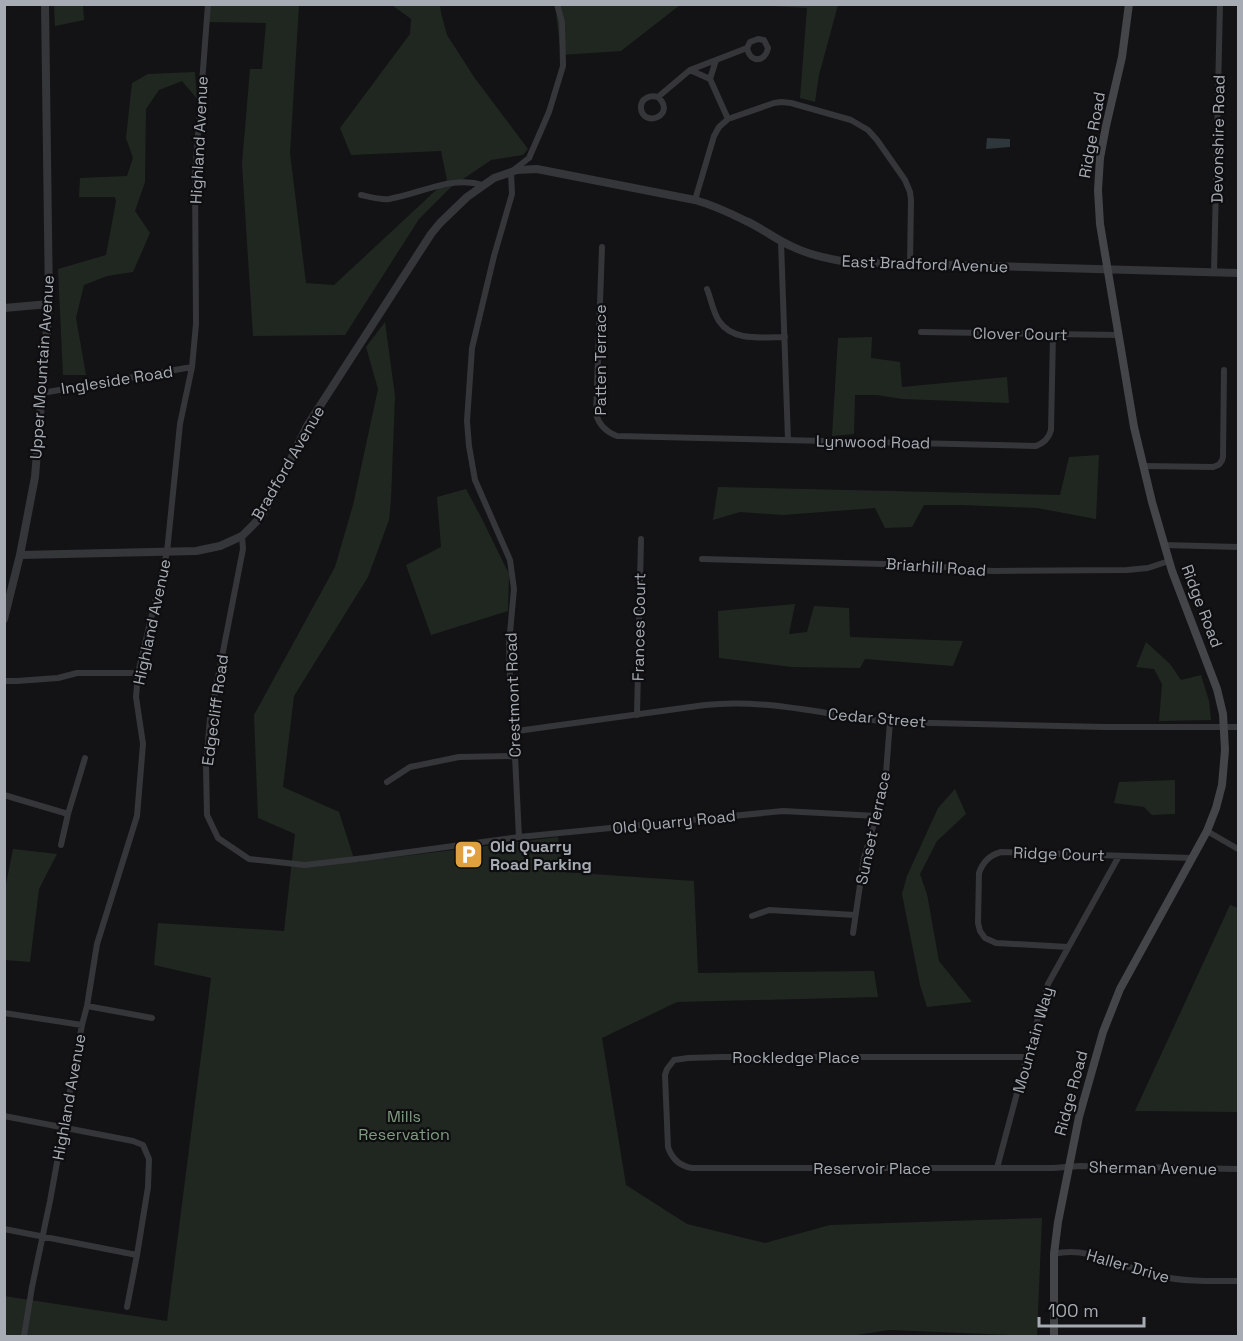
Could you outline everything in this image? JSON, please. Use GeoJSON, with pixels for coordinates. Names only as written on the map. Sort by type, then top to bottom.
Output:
{"type":"FeatureCollection","features":[{"type":"Feature","properties":{"kind":"main road","name":"Ridge Road"},"geometry":{"type":"LineString","coordinates":[[1054,1336],[1054,1254],[1058,1222],[1084,1098],[1103,1032],[1120,989],[1207,831],[1216,808],[1224,774],[1224,727],[1220,702],[1213,677],[1169,561],[1143,466],[1134,427],[1100,224],[1099,176],[1103,141],[1122,57],[1129,4]]}},
{"type":"Feature","properties":{"kind":"street","name":"Upper Mountain Avenue"},"geometry":{"type":"LineString","coordinates":[[4,619],[20,555],[35,477],[50,304],[45,4]]}},
{"type":"Feature","properties":{"kind":"street","name":"Highland Avenue"},"geometry":{"type":"LineString","coordinates":[[24,1336],[97,944],[137,816],[143,744],[136,697],[138,673],[167,552],[180,424],[192,367],[196,324],[195,175],[208,4]]}},
{"type":"Feature","properties":{"kind":"street"},"geometry":{"type":"LineString","coordinates":[[511,171],[529,158],[549,112],[563,66],[562,22],[557,4]]}},
{"type":"Feature","properties":{"kind":"street","name":"Devonshire Road"},"geometry":{"type":"LineString","coordinates":[[1214,273],[1220,4]]}},
{"type":"Feature","properties":{"kind":"street"},"geometry":{"type":"LineString","coordinates":[[658,97],[690,70],[747,48]]}},
{"type":"Feature","properties":{"kind":"street"},"geometry":{"type":"LineString","coordinates":[[710,79],[716,60]]}},
{"type":"Feature","properties":{"kind":"street"},"geometry":{"type":"LineString","coordinates":[[690,70],[710,79],[728,119]]}},
{"type":"Feature","properties":{"kind":"street"},"geometry":{"type":"LineString","coordinates":[[695,200],[716,131],[728,119],[781,102],[850,120],[868,130],[877,140],[903,176],[910,192],[912,201],[910,265]]}},
{"type":"Feature","properties":{"kind":"street","name":"East Bradford Avenue"},"geometry":{"type":"LineString","coordinates":[[395,290],[430,234],[459,204],[494,178],[511,171],[524,169],[537,169],[695,200],[748,222],[801,251],[836,261],[861,264],[1239,273]]}},
{"type":"Feature","properties":{"kind":"street","name":"Crestmont Road"},"geometry":{"type":"LineString","coordinates":[[511,171],[512,194],[494,256],[472,348],[467,421],[475,480],[510,560],[514,589],[509,644],[510,676],[517,731],[515,756],[519,837]]}},
{"type":"Feature","properties":{"kind":"street"},"geometry":{"type":"LineString","coordinates":[[361,195],[387,200],[446,184],[473,182],[483,185]]}},
{"type":"Feature","properties":{"kind":"street"},"geometry":{"type":"LineString","coordinates":[[781,242],[788,440]]}},
{"type":"Feature","properties":{"kind":"street","name":"Patten Terrace"},"geometry":{"type":"LineString","coordinates":[[602,247],[596,414],[605,430],[617,436],[788,440]]}},
{"type":"Feature","properties":{"kind":"street","name":"Bradford Avenue"},"geometry":{"type":"LineString","coordinates":[[20,555],[210,549],[242,536],[268,506],[307,426],[395,290]]}},
{"type":"Feature","properties":{"kind":"street"},"geometry":{"type":"LineString","coordinates":[[707,290],[717,317],[730,332],[745,336],[784,337]]}},
{"type":"Feature","properties":{"kind":"street"},"geometry":{"type":"LineString","coordinates":[[4,308],[50,304]]}},
{"type":"Feature","properties":{"kind":"street","name":"Clover Court"},"geometry":{"type":"LineString","coordinates":[[921,332],[1119,335]]}},
{"type":"Feature","properties":{"kind":"street","name":"Lynwood Road"},"geometry":{"type":"LineString","coordinates":[[788,440],[1040,445],[1047,439],[1051,430],[1053,334]]}},
{"type":"Feature","properties":{"kind":"street","name":"Ingleside Road"},"geometry":{"type":"LineString","coordinates":[[42,393],[192,367]]}},
{"type":"Feature","properties":{"kind":"street"},"geometry":{"type":"LineString","coordinates":[[1143,466],[1213,467],[1221,462],[1223,458],[1224,370]]}},
{"type":"Feature","properties":{"kind":"street","name":"Edgecliff Road"},"geometry":{"type":"LineString","coordinates":[[242,536],[243,549],[210,718],[206,766],[207,815],[218,838],[249,859],[305,865],[365,858]]}},
{"type":"Feature","properties":{"kind":"street","name":"Frances Court"},"geometry":{"type":"LineString","coordinates":[[637,715],[641,539]]}},
{"type":"Feature","properties":{"kind":"street"},"geometry":{"type":"LineString","coordinates":[[1164,545],[1239,547]]}},
{"type":"Feature","properties":{"kind":"street","name":"Briarhill Road"},"geometry":{"type":"LineString","coordinates":[[702,560],[920,565],[992,571],[1126,570],[1148,568],[1169,561]]}},
{"type":"Feature","properties":{"kind":"street"},"geometry":{"type":"LineString","coordinates":[[4,681],[58,678],[77,673],[138,673]]}},
{"type":"Feature","properties":{"kind":"street","name":"Cedar Street"},"geometry":{"type":"LineString","coordinates":[[517,731],[717,704],[754,703],[890,722],[1239,727]]}},
{"type":"Feature","properties":{"kind":"street","name":"Sunset Terrace"},"geometry":{"type":"LineString","coordinates":[[853,933],[864,858],[885,786],[890,722]]}},
{"type":"Feature","properties":{"kind":"street"},"geometry":{"type":"LineString","coordinates":[[387,782],[410,767],[459,757],[515,756]]}},
{"type":"Feature","properties":{"kind":"street"},"geometry":{"type":"LineString","coordinates":[[61,845],[85,758]]}},
{"type":"Feature","properties":{"kind":"street"},"geometry":{"type":"LineString","coordinates":[[4,795],[68,814]]}},
{"type":"Feature","properties":{"kind":"street","name":"Old Quarry Road"},"geometry":{"type":"LineString","coordinates":[[365,858],[519,837],[783,811],[877,816]]}},
{"type":"Feature","properties":{"kind":"street"},"geometry":{"type":"LineString","coordinates":[[1207,831],[1239,849]]}},
{"type":"Feature","properties":{"kind":"street","name":"Ridge Court"},"geometry":{"type":"LineString","coordinates":[[1068,947],[996,943],[985,938],[978,923],[979,873],[982,865],[990,856],[1001,852],[1192,858]]}},
{"type":"Feature","properties":{"kind":"street","name":"Mountain Way"},"geometry":{"type":"LineString","coordinates":[[998,1168],[1048,984],[1119,856]]}},
{"type":"Feature","properties":{"kind":"street"},"geometry":{"type":"LineString","coordinates":[[752,916],[769,910],[855,915]]}},
{"type":"Feature","properties":{"kind":"street"},"geometry":{"type":"LineString","coordinates":[[87,1006],[152,1018]]}},
{"type":"Feature","properties":{"kind":"street"},"geometry":{"type":"LineString","coordinates":[[4,1013],[82,1025]]}},
{"type":"Feature","properties":{"kind":"street","name":"Rockledge Place"},"geometry":{"type":"LineString","coordinates":[[677,1162],[668,1147],[665,1075],[674,1060],[722,1057],[1027,1057]]}},
{"type":"Feature","properties":{"kind":"street"},"geometry":{"type":"LineString","coordinates":[[4,1116],[138,1142],[143,1145],[149,1159],[148,1187],[138,1255],[127,1307]]}},
{"type":"Feature","properties":{"kind":"street","name":"Reservoir Place"},"geometry":{"type":"LineString","coordinates":[[677,1162],[692,1168],[1068,1167]]}},
{"type":"Feature","properties":{"kind":"street","name":"Sherman Avenue"},"geometry":{"type":"LineString","coordinates":[[1068,1167],[1239,1169]]}},
{"type":"Feature","properties":{"kind":"street"},"geometry":{"type":"LineString","coordinates":[[4,1229],[138,1255]]}},
{"type":"Feature","properties":{"kind":"street","name":"Haller Drive"},"geometry":{"type":"LineString","coordinates":[[1054,1254],[1066,1251],[1087,1253],[1139,1271],[1168,1278],[1194,1281],[1239,1281]]}},
{"type":"Feature","properties":{"kind":"green space"},"geometry":{"type":"Polygon","coordinates":[[[54,5],[83,5],[84,20],[55,26],[54,5]]]}},
{"type":"Feature","properties":{"kind":"green space"},"geometry":{"type":"Polygon","coordinates":[[[207,5],[299,5],[290,153],[306,283],[334,285],[447,180],[441,151],[351,155],[340,128],[410,34],[411,19],[392,5],[440,5],[447,35],[474,77],[528,149],[523,155],[491,160],[450,188],[419,219],[345,335],[253,336],[242,164],[250,69],[262,69],[266,23],[205,22],[207,5]]]}},
{"type":"Feature","properties":{"kind":"green space"},"geometry":{"type":"Polygon","coordinates":[[[555,5],[680,5],[621,51],[561,55],[555,5]]]}},
{"type":"Feature","properties":{"kind":"green space"},"geometry":{"type":"Polygon","coordinates":[[[752,5],[838,5],[819,75],[815,102],[800,98],[807,8],[752,5]]]}},
{"type":"Feature","properties":{"kind":"green space"},"geometry":{"type":"Polygon","coordinates":[[[195,72],[197,99],[182,81],[159,90],[146,109],[145,182],[135,211],[150,233],[133,272],[107,276],[84,285],[76,318],[86,375],[63,375],[58,269],[106,255],[116,201],[115,197],[79,197],[80,178],[127,176],[133,158],[126,138],[132,83],[148,74],[195,72]]]}},
{"type":"Feature","properties":{"kind":"green space","name":"Mills Reservation"},"geometry":{"type":"Polygon","coordinates":[[[385,322],[395,396],[389,520],[368,577],[294,696],[283,787],[339,812],[355,862],[558,837],[563,872],[694,881],[698,973],[874,971],[878,997],[677,1002],[602,1038],[626,1185],[687,1224],[765,1243],[830,1225],[1042,1218],[1037,1336],[889,1330],[851,1336],[5,1336],[4,1296],[167,1321],[211,978],[154,965],[158,923],[284,931],[295,834],[258,818],[254,715],[335,567],[353,505],[378,389],[366,347],[385,322]]]}},
{"type":"Feature","properties":{"kind":"green space"},"geometry":{"type":"Polygon","coordinates":[[[872,337],[871,358],[900,362],[902,387],[1007,377],[1009,403],[855,395],[854,434],[832,436],[838,338],[872,337]]]}},
{"type":"Feature","properties":{"kind":"green space"},"geometry":{"type":"Polygon","coordinates":[[[1099,455],[1096,519],[1037,508],[924,505],[912,527],[885,528],[875,508],[783,515],[740,512],[713,520],[718,487],[1060,495],[1069,457],[1099,455]]]}},
{"type":"Feature","properties":{"kind":"green space"},"geometry":{"type":"Polygon","coordinates":[[[466,489],[509,574],[508,611],[431,635],[406,565],[441,547],[437,497],[466,489]]]}},
{"type":"Feature","properties":{"kind":"green space"},"geometry":{"type":"Polygon","coordinates":[[[795,604],[789,634],[807,632],[814,606],[849,608],[850,637],[963,641],[953,666],[865,659],[860,668],[792,667],[719,658],[718,611],[795,604]]]}},
{"type":"Feature","properties":{"kind":"green space"},"geometry":{"type":"Polygon","coordinates":[[[1146,642],[1170,664],[1181,680],[1201,675],[1209,701],[1211,720],[1159,721],[1162,684],[1154,669],[1136,667],[1146,642]]]}},
{"type":"Feature","properties":{"kind":"green space"},"geometry":{"type":"Polygon","coordinates":[[[1175,780],[1175,814],[1152,815],[1144,807],[1114,803],[1119,782],[1175,780]]]}},
{"type":"Feature","properties":{"kind":"green space"},"geometry":{"type":"Polygon","coordinates":[[[955,789],[966,814],[937,841],[920,874],[927,894],[939,961],[972,1002],[927,1007],[920,985],[902,894],[907,876],[938,808],[955,789]]]}},
{"type":"Feature","properties":{"kind":"green space"},"geometry":{"type":"Polygon","coordinates":[[[13,849],[57,854],[39,889],[30,962],[5,960],[5,889],[13,849]]]}},
{"type":"Feature","properties":{"kind":"green space"},"geometry":{"type":"Polygon","coordinates":[[[1230,905],[1238,908],[1238,1112],[1135,1111],[1230,905]]]}},
{"type":"Feature","properties":{"kind":"shaded area"},"geometry":{"type":"Polygon","coordinates":[[[987,138],[1010,139],[1010,147],[986,149],[987,138]]]}},
{"type":"Feature","properties":{"kind":"place","name":"Old Quarry Road Parking"},"geometry":{"type":"Point","coordinates":[469,855]}}]}
